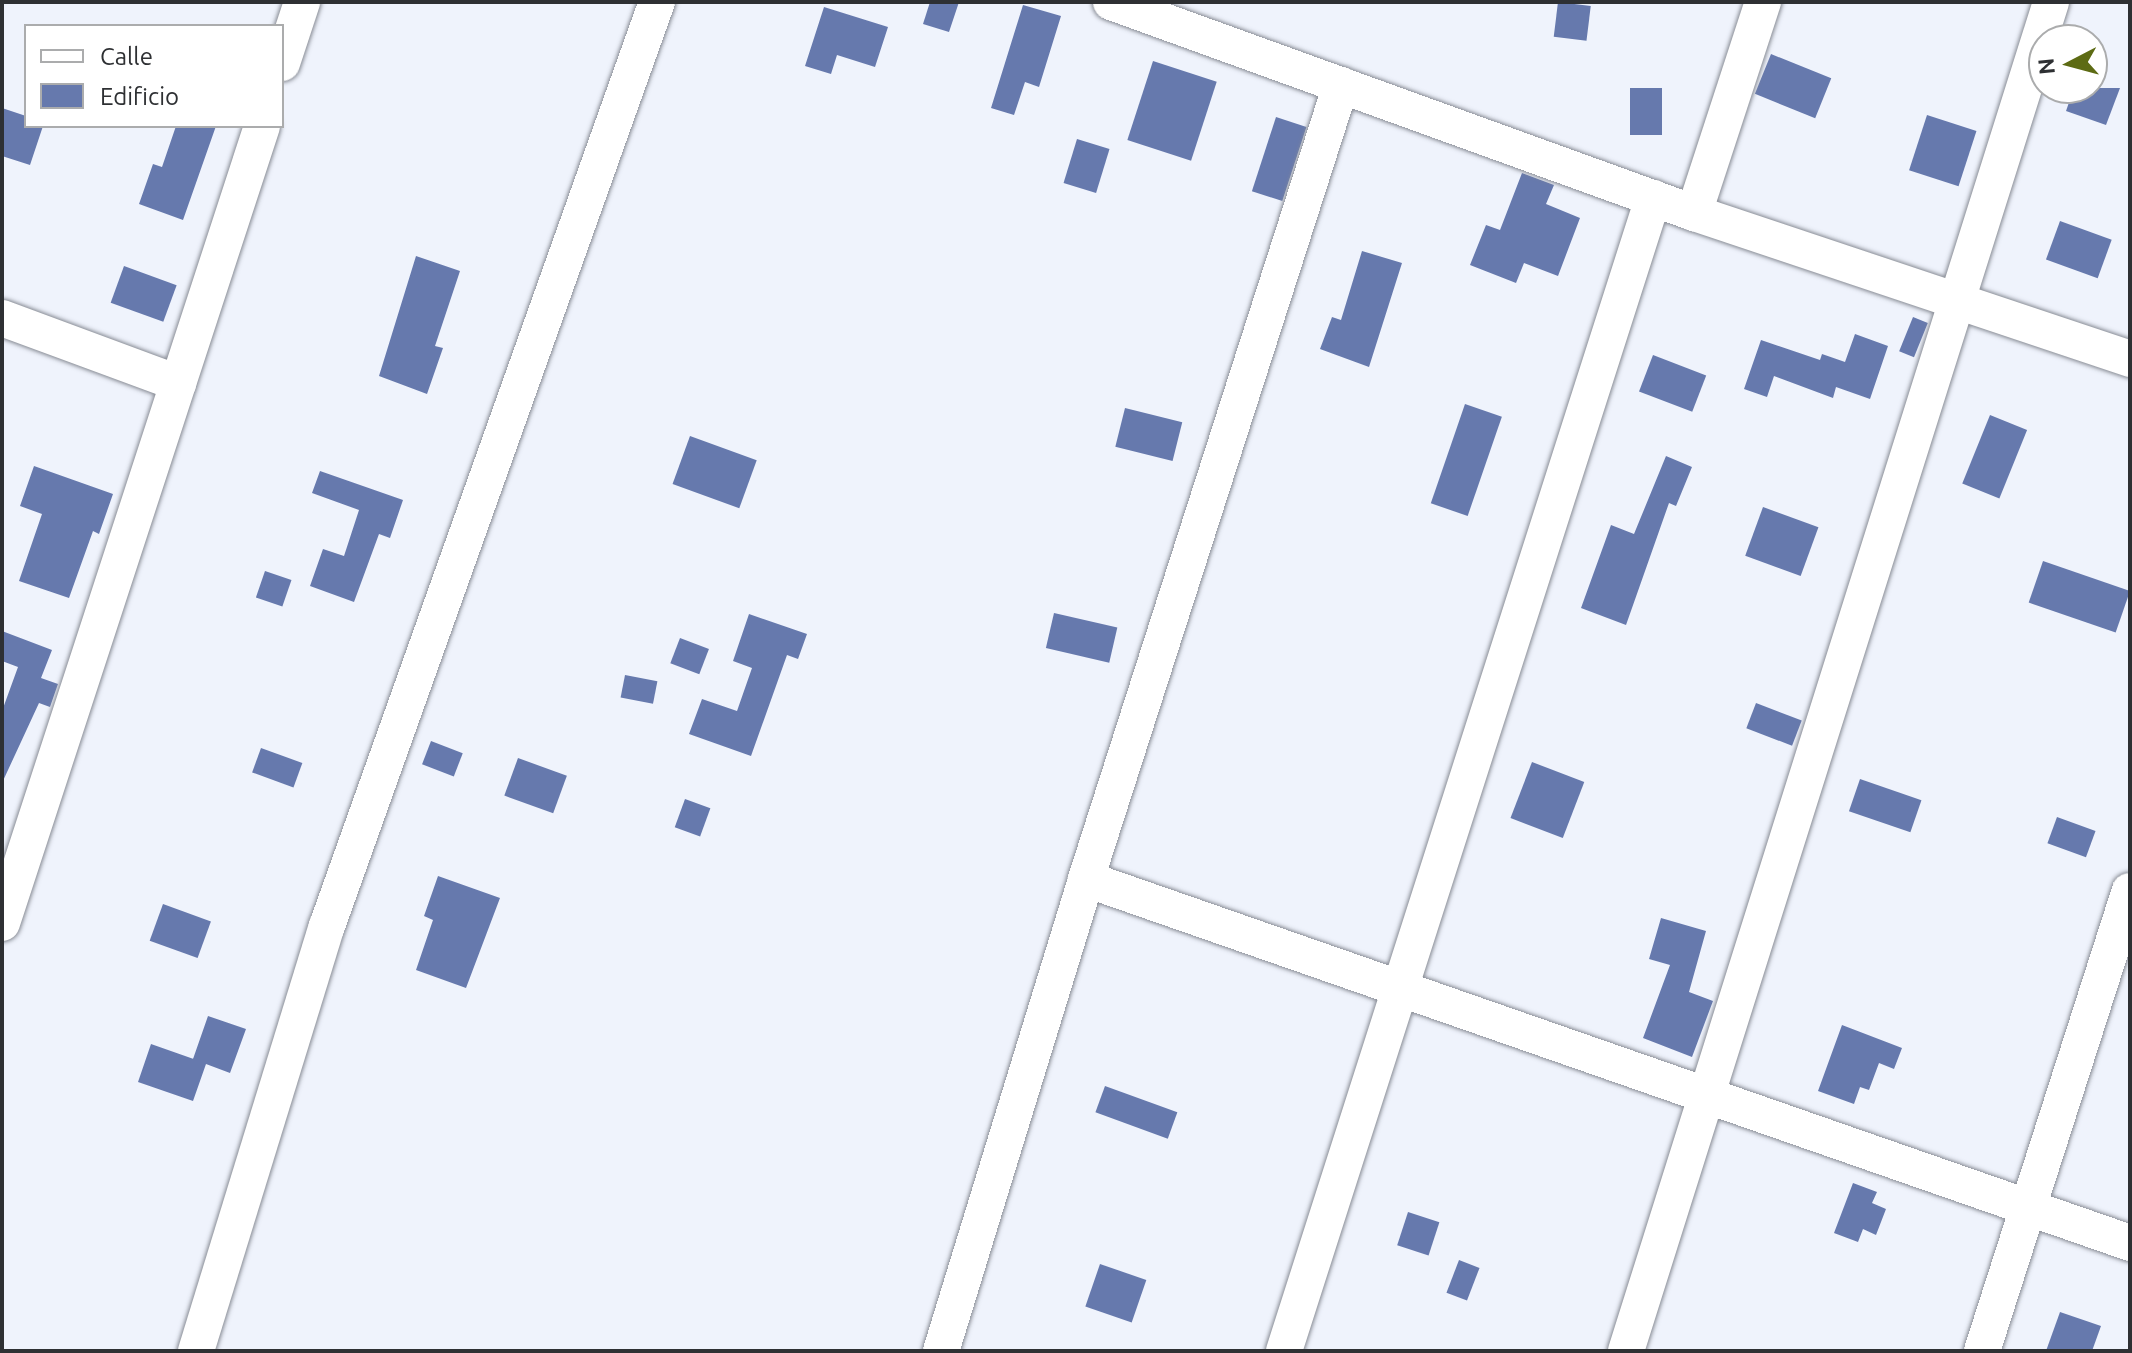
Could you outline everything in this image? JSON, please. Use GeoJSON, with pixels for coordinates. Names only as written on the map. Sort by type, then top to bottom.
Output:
{"type":"FeatureCollection","features":[{"type":"Feature","properties":{"kind":"street"},"geometry":{"type":"LineString","coordinates":[[284,57],[302,2]]}},
{"type":"Feature","properties":{"kind":"street"},"geometry":{"type":"LineString","coordinates":[[196,1351],[327,926],[657,2]]}},
{"type":"Feature","properties":{"kind":"street"},"geometry":{"type":"LineString","coordinates":[[1111,2],[1694,213],[2130,359]]}},
{"type":"Feature","properties":{"kind":"street"},"geometry":{"type":"LineString","coordinates":[[1694,213],[1763,2]]}},
{"type":"Feature","properties":{"kind":"street"},"geometry":{"type":"LineString","coordinates":[[1626,1351],[2051,2]]}},
{"type":"Feature","properties":{"kind":"street"},"geometry":{"type":"LineString","coordinates":[[941,1351],[1086,879],[1341,85]]}},
{"type":"Feature","properties":{"kind":"street"},"geometry":{"type":"LineString","coordinates":[[2,923],[261,128]]}},
{"type":"Feature","properties":{"kind":"street"},"geometry":{"type":"LineString","coordinates":[[1284,1351],[1653,198]]}},
{"type":"Feature","properties":{"kind":"street"},"geometry":{"type":"LineString","coordinates":[[2,318],[178,383]]}},
{"type":"Feature","properties":{"kind":"street"},"geometry":{"type":"LineString","coordinates":[[1086,879],[2130,1243]]}},
{"type":"Feature","properties":{"kind":"street"},"geometry":{"type":"LineString","coordinates":[[1982,1351],[2130,891]]}},
{"type":"Feature","properties":{"kind":"building"},"geometry":{"type":"Polygon","coordinates":[[[930,2],[959,2],[949,32],[923,24],[930,2]]]}},
{"type":"Feature","properties":{"kind":"building"},"geometry":{"type":"Polygon","coordinates":[[[1558,2],[1591,6],[1586,41],[1554,37],[1558,2]]]}},
{"type":"Feature","properties":{"kind":"building"},"geometry":{"type":"Polygon","coordinates":[[[1023,5],[1061,16],[1039,87],[1025,82],[1014,115],[991,108],[1023,5]]]}},
{"type":"Feature","properties":{"kind":"building"},"geometry":{"type":"Polygon","coordinates":[[[824,7],[888,27],[875,67],[837,55],[831,74],[805,66],[824,7]]]}},
{"type":"Feature","properties":{"kind":"building"},"geometry":{"type":"Polygon","coordinates":[[[1771,54],[1831,78],[1815,118],[1755,94],[1771,54]]]}},
{"type":"Feature","properties":{"kind":"building"},"geometry":{"type":"Polygon","coordinates":[[[1153,61],[1217,82],[1191,161],[1127,140],[1153,61]]]}},
{"type":"Feature","properties":{"kind":"building"},"geometry":{"type":"Polygon","coordinates":[[[1630,88],[1662,88],[1662,135],[1630,135],[1630,88]]]}},
{"type":"Feature","properties":{"kind":"building"},"geometry":{"type":"Polygon","coordinates":[[[2108,88],[2120,88],[2106,125],[2066,111],[2068,104],[2108,104],[2108,88]]]}},
{"type":"Feature","properties":{"kind":"building"},"geometry":{"type":"Polygon","coordinates":[[[2,108],[24,115],[24,128],[42,128],[30,165],[2,156],[2,108]]]}},
{"type":"Feature","properties":{"kind":"building"},"geometry":{"type":"Polygon","coordinates":[[[1927,115],[1976,131],[1959,186],[1909,170],[1927,115]]]}},
{"type":"Feature","properties":{"kind":"building"},"geometry":{"type":"Polygon","coordinates":[[[1276,117],[1306,127],[1282,201],[1252,191],[1276,117]]]}},
{"type":"Feature","properties":{"kind":"building"},"geometry":{"type":"Polygon","coordinates":[[[175,128],[215,128],[183,220],[139,204],[153,164],[162,167],[175,128]]]}},
{"type":"Feature","properties":{"kind":"building"},"geometry":{"type":"Polygon","coordinates":[[[1077,139],[1110,149],[1096,193],[1064,183],[1077,139]]]}},
{"type":"Feature","properties":{"kind":"building"},"geometry":{"type":"Polygon","coordinates":[[[1522,173],[1554,185],[1546,204],[1580,218],[1558,276],[1524,263],[1516,283],[1470,265],[1486,225],[1500,230],[1522,173]]]}},
{"type":"Feature","properties":{"kind":"building"},"geometry":{"type":"Polygon","coordinates":[[[2060,221],[2112,240],[2098,278],[2046,260],[2060,221]]]}},
{"type":"Feature","properties":{"kind":"building"},"geometry":{"type":"Polygon","coordinates":[[[1362,251],[1402,263],[1369,367],[1320,349],[1332,317],[1341,320],[1362,251]]]}},
{"type":"Feature","properties":{"kind":"building"},"geometry":{"type":"Polygon","coordinates":[[[416,256],[460,271],[435,346],[443,348],[427,394],[379,376],[416,256]]]}},
{"type":"Feature","properties":{"kind":"building"},"geometry":{"type":"Polygon","coordinates":[[[124,266],[177,285],[163,322],[111,303],[124,266]]]}},
{"type":"Feature","properties":{"kind":"building"},"geometry":{"type":"Polygon","coordinates":[[[1913,317],[1928,323],[1914,357],[1899,351],[1913,317]]]}},
{"type":"Feature","properties":{"kind":"building"},"geometry":{"type":"Polygon","coordinates":[[[1855,334],[1888,346],[1870,399],[1836,387],[1833,398],[1774,376],[1767,397],[1744,389],[1761,340],[1820,360],[1822,354],[1845,362],[1855,334]]]}},
{"type":"Feature","properties":{"kind":"building"},"geometry":{"type":"Polygon","coordinates":[[[1653,355],[1706,375],[1692,412],[1639,391],[1653,355]]]}},
{"type":"Feature","properties":{"kind":"building"},"geometry":{"type":"Polygon","coordinates":[[[1465,404],[1502,417],[1468,516],[1431,503],[1465,404]]]}},
{"type":"Feature","properties":{"kind":"building"},"geometry":{"type":"Polygon","coordinates":[[[1125,408],[1182,422],[1173,461],[1115,447],[1125,408]]]}},
{"type":"Feature","properties":{"kind":"building"},"geometry":{"type":"Polygon","coordinates":[[[1990,415],[2027,430],[1999,499],[1962,484],[1990,415]]]}},
{"type":"Feature","properties":{"kind":"building"},"geometry":{"type":"Polygon","coordinates":[[[690,436],[757,460],[739,508],[673,484],[690,436]]]}},
{"type":"Feature","properties":{"kind":"building"},"geometry":{"type":"Polygon","coordinates":[[[1666,456],[1692,467],[1676,506],[1669,503],[1626,625],[1581,608],[1611,525],[1634,534],[1666,456]]]}},
{"type":"Feature","properties":{"kind":"building"},"geometry":{"type":"Polygon","coordinates":[[[34,466],[113,494],[99,534],[93,531],[69,598],[19,581],[42,514],[20,506],[34,466]]]}},
{"type":"Feature","properties":{"kind":"building"},"geometry":{"type":"Polygon","coordinates":[[[320,471],[403,500],[390,538],[379,534],[354,602],[310,586],[323,549],[344,556],[359,510],[312,493],[320,471]]]}},
{"type":"Feature","properties":{"kind":"building"},"geometry":{"type":"Polygon","coordinates":[[[1763,507],[1818,527],[1801,576],[1745,556],[1763,507]]]}},
{"type":"Feature","properties":{"kind":"building"},"geometry":{"type":"Polygon","coordinates":[[[2043,561],[2130,591],[2116,633],[2029,603],[2043,561]]]}},
{"type":"Feature","properties":{"kind":"building"},"geometry":{"type":"Polygon","coordinates":[[[265,571],[291,580],[282,607],[256,597],[265,571]]]}},
{"type":"Feature","properties":{"kind":"building"},"geometry":{"type":"Polygon","coordinates":[[[1054,613],[1117,628],[1109,663],[1046,648],[1054,613]]]}},
{"type":"Feature","properties":{"kind":"building"},"geometry":{"type":"Polygon","coordinates":[[[749,614],[807,634],[798,659],[787,655],[751,756],[689,734],[702,699],[737,711],[752,668],[733,661],[749,614]]]}},
{"type":"Feature","properties":{"kind":"building"},"geometry":{"type":"Polygon","coordinates":[[[2,631],[52,650],[41,678],[58,684],[50,707],[39,703],[2,783],[2,711],[18,667],[2,661],[2,631]]]}},
{"type":"Feature","properties":{"kind":"building"},"geometry":{"type":"Polygon","coordinates":[[[680,638],[709,649],[699,674],[670,663],[680,638]]]}},
{"type":"Feature","properties":{"kind":"building"},"geometry":{"type":"Polygon","coordinates":[[[625,675],[657,681],[653,704],[621,698],[625,675]]]}},
{"type":"Feature","properties":{"kind":"building"},"geometry":{"type":"Polygon","coordinates":[[[1756,703],[1802,721],[1792,746],[1746,728],[1756,703]]]}},
{"type":"Feature","properties":{"kind":"building"},"geometry":{"type":"Polygon","coordinates":[[[431,741],[463,753],[454,777],[422,764],[431,741]]]}},
{"type":"Feature","properties":{"kind":"building"},"geometry":{"type":"Polygon","coordinates":[[[261,748],[302,763],[293,787],[252,772],[261,748]]]}},
{"type":"Feature","properties":{"kind":"building"},"geometry":{"type":"Polygon","coordinates":[[[518,758],[567,776],[553,813],[504,796],[518,758]]]}},
{"type":"Feature","properties":{"kind":"building"},"geometry":{"type":"Polygon","coordinates":[[[1532,762],[1584,782],[1563,838],[1510,818],[1532,762]]]}},
{"type":"Feature","properties":{"kind":"building"},"geometry":{"type":"Polygon","coordinates":[[[1860,779],[1921,800],[1910,832],[1849,811],[1860,779]]]}},
{"type":"Feature","properties":{"kind":"building"},"geometry":{"type":"Polygon","coordinates":[[[685,799],[710,808],[700,836],[675,827],[685,799]]]}},
{"type":"Feature","properties":{"kind":"building"},"geometry":{"type":"Polygon","coordinates":[[[2057,817],[2096,831],[2086,857],[2047,843],[2057,817]]]}},
{"type":"Feature","properties":{"kind":"building"},"geometry":{"type":"Polygon","coordinates":[[[438,876],[500,898],[466,988],[416,970],[433,920],[424,916],[438,876]]]}},
{"type":"Feature","properties":{"kind":"building"},"geometry":{"type":"Polygon","coordinates":[[[163,904],[211,921],[198,958],[150,941],[163,904]]]}},
{"type":"Feature","properties":{"kind":"building"},"geometry":{"type":"Polygon","coordinates":[[[1661,918],[1706,931],[1689,992],[1713,1001],[1692,1057],[1643,1038],[1670,965],[1649,959],[1661,918]]]}},
{"type":"Feature","properties":{"kind":"building"},"geometry":{"type":"Polygon","coordinates":[[[208,1016],[246,1029],[230,1073],[206,1064],[193,1101],[138,1082],[151,1044],[193,1059],[208,1016]]]}},
{"type":"Feature","properties":{"kind":"building"},"geometry":{"type":"Polygon","coordinates":[[[1842,1025],[1902,1048],[1894,1069],[1879,1063],[1869,1090],[1860,1087],[1854,1104],[1818,1091],[1842,1025]]]}},
{"type":"Feature","properties":{"kind":"building"},"geometry":{"type":"Polygon","coordinates":[[[1105,1086],[1177,1112],[1168,1139],[1095,1112],[1105,1086]]]}},
{"type":"Feature","properties":{"kind":"building"},"geometry":{"type":"Polygon","coordinates":[[[1853,1183],[1877,1192],[1872,1203],[1886,1209],[1876,1235],[1863,1229],[1858,1242],[1834,1233],[1853,1183]]]}},
{"type":"Feature","properties":{"kind":"building"},"geometry":{"type":"Polygon","coordinates":[[[1408,1212],[1439,1222],[1429,1255],[1397,1245],[1408,1212]]]}},
{"type":"Feature","properties":{"kind":"building"},"geometry":{"type":"Polygon","coordinates":[[[1459,1260],[1480,1268],[1467,1301],[1446,1293],[1459,1260]]]}},
{"type":"Feature","properties":{"kind":"building"},"geometry":{"type":"Polygon","coordinates":[[[1100,1264],[1146,1280],[1132,1323],[1085,1307],[1100,1264]]]}},
{"type":"Feature","properties":{"kind":"building"},"geometry":{"type":"Polygon","coordinates":[[[2060,1312],[2101,1326],[2092,1351],[2046,1351],[2060,1312]]]}}]}
